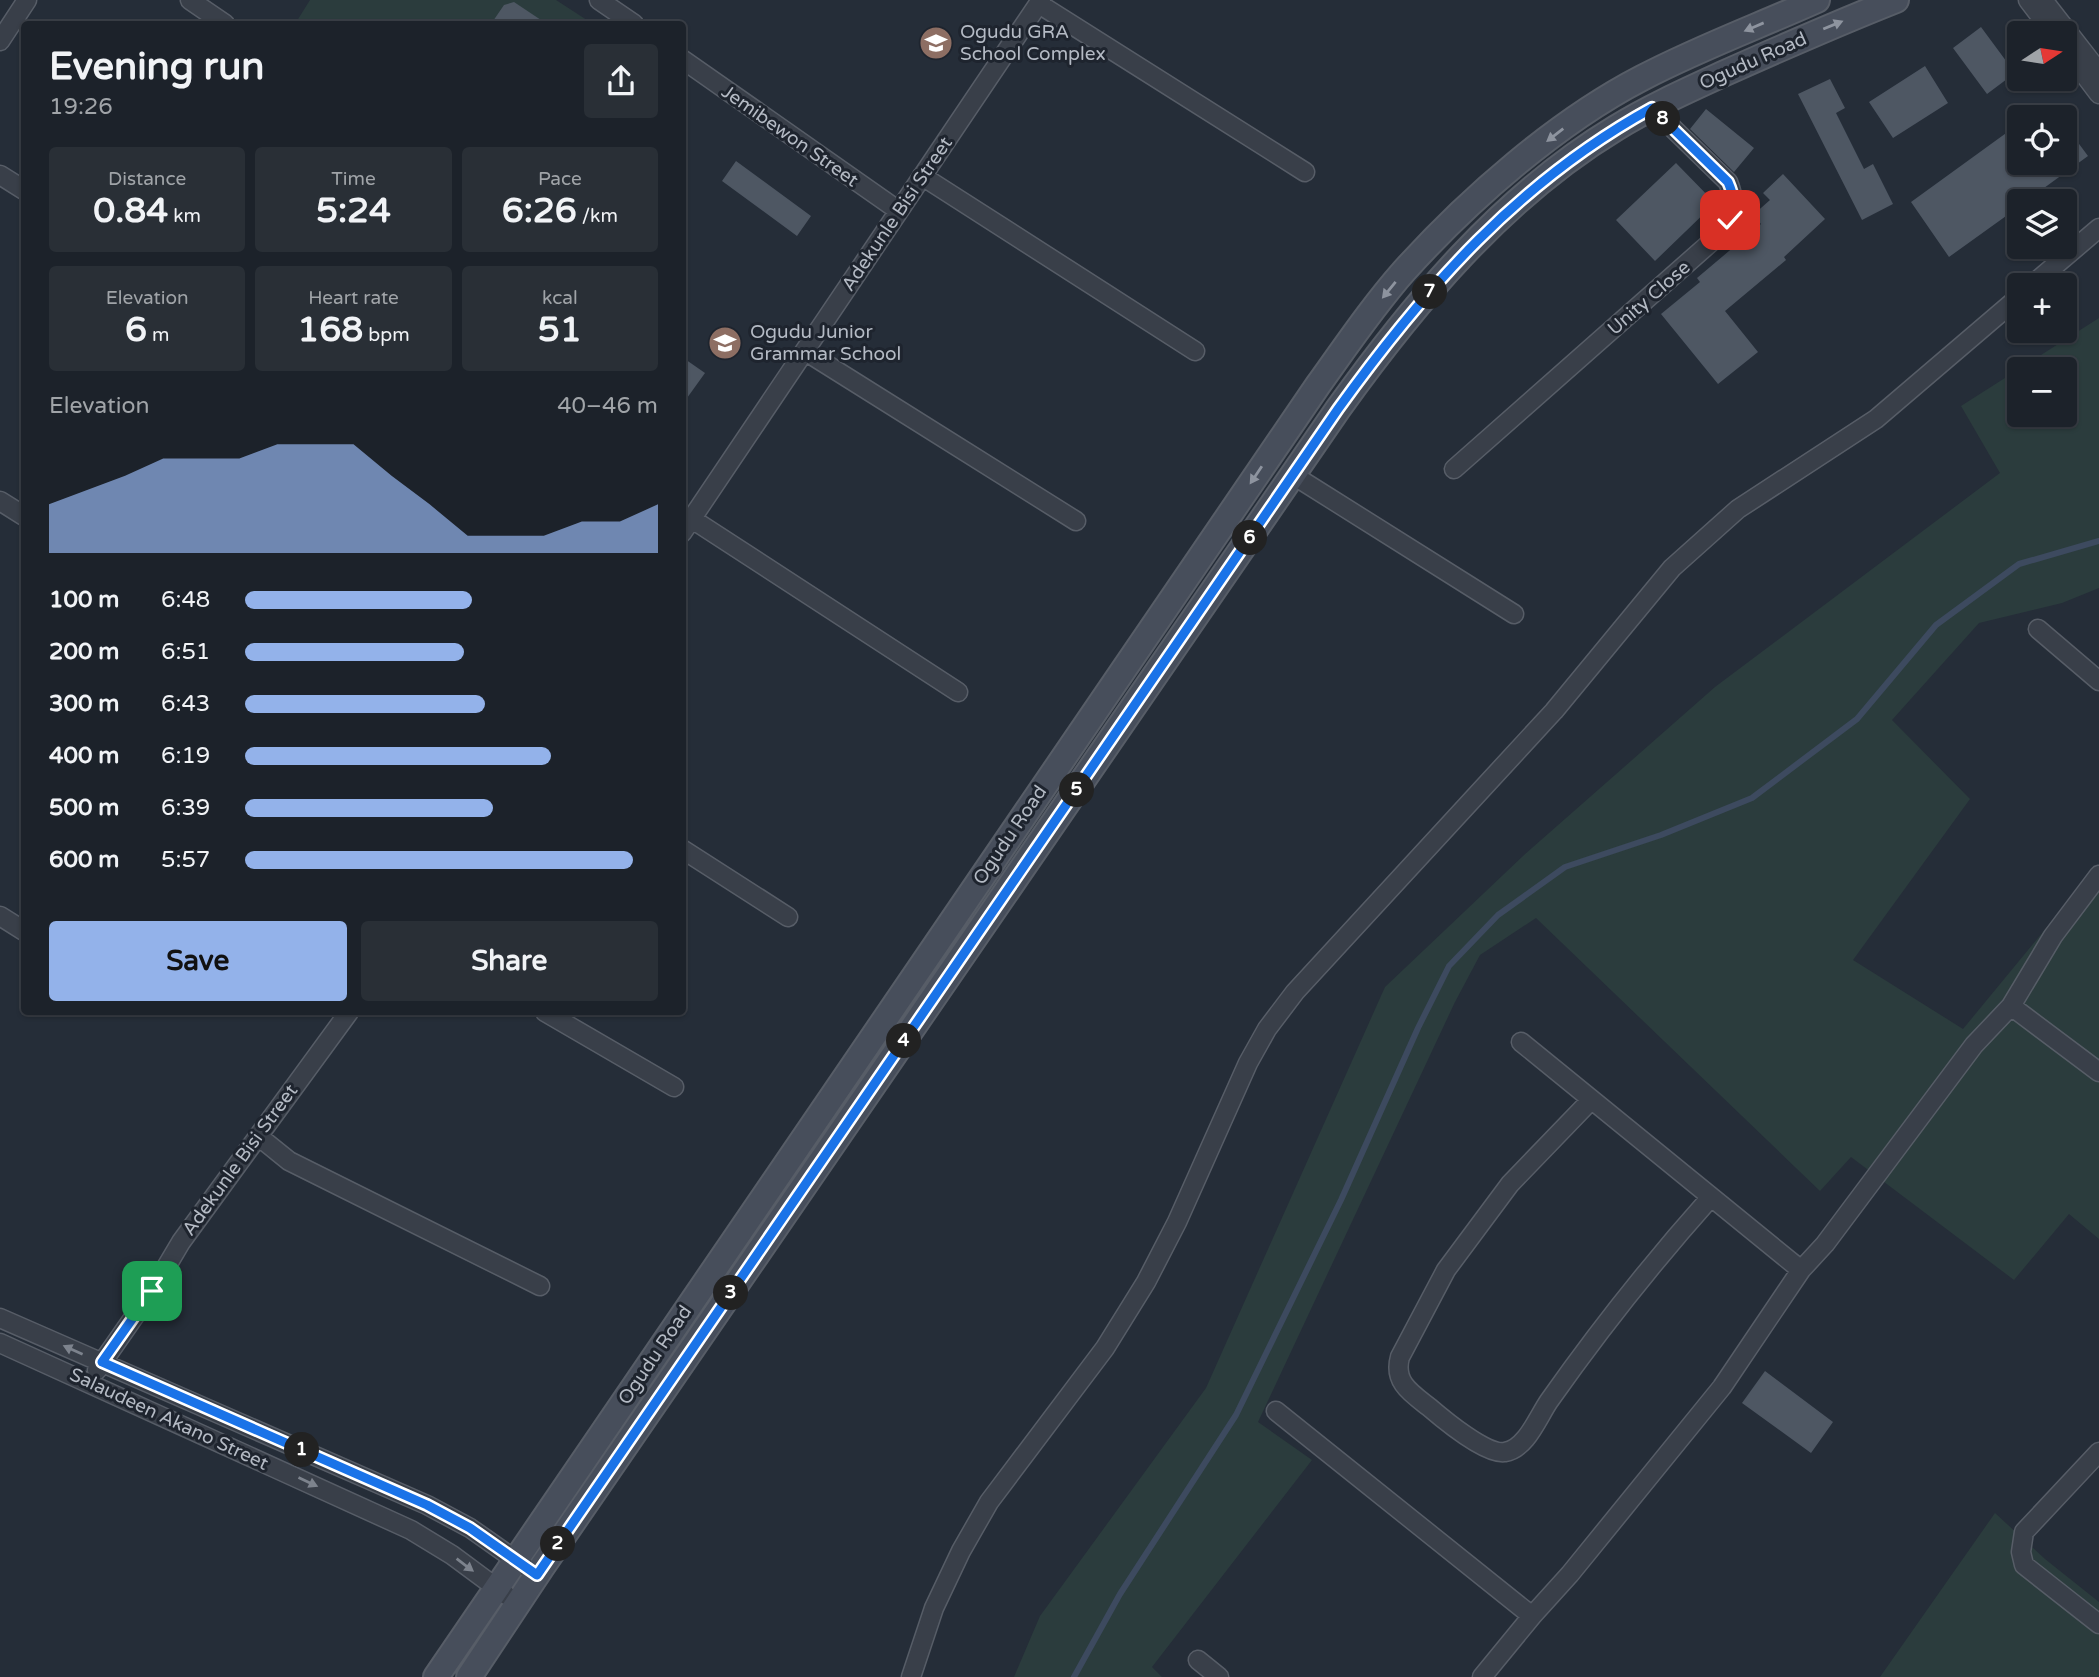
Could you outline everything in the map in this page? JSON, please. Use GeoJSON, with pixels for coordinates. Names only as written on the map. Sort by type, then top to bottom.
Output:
{"type":"FeatureCollection","features":[{"type":"Feature","properties":{"kind":"main road","name":"Ogudu Road"},"geometry":{"type":"LineString","coordinates":[[436,1677],[1178,589],[1368,315],[1404,271],[1479,197],[1565,126],[1604,100],[1694,53],[1817,0]]}},
{"type":"Feature","properties":{"kind":"main road","name":"Ogudu Road"},"geometry":{"type":"LineString","coordinates":[[469,1677],[1293,475],[1374,359],[1446,273],[1491,226],[1537,184],[1615,128],[1751,61],[1896,0]]}},
{"type":"Feature","properties":{"kind":"main road"},"geometry":{"type":"LineString","coordinates":[[1178,589],[1203,607]]}},
{"type":"Feature","properties":{"kind":"street"},"geometry":{"type":"LineString","coordinates":[[0,41],[27,0]]}},
{"type":"Feature","properties":{"kind":"street"},"geometry":{"type":"LineString","coordinates":[[190,0],[221,21]]}},
{"type":"Feature","properties":{"kind":"street"},"geometry":{"type":"LineString","coordinates":[[600,0],[630,21]]}},
{"type":"Feature","properties":{"kind":"street"},"geometry":{"type":"LineString","coordinates":[[2028,0],[2044,21]]}},
{"type":"Feature","properties":{"kind":"street"},"geometry":{"type":"LineString","coordinates":[[2043,0],[2099,72]]}},
{"type":"Feature","properties":{"kind":"street"},"geometry":{"type":"LineString","coordinates":[[1040,2],[1305,172]]}},
{"type":"Feature","properties":{"kind":"street","name":"Adekunle Bisi Street"},"geometry":{"type":"LineString","coordinates":[[687,526],[1040,2]]}},
{"type":"Feature","properties":{"kind":"street","name":"Jemibewon Street"},"geometry":{"type":"LineString","coordinates":[[686,62],[899,211]]}},
{"type":"Feature","properties":{"kind":"street"},"geometry":{"type":"LineString","coordinates":[[2077,65],[2099,94]]}},
{"type":"Feature","properties":{"kind":"street","name":"Unity Close"},"geometry":{"type":"LineString","coordinates":[[1454,469],[1719,235],[1730,220],[1735,209],[1734,195],[1728,182],[1652,108]]}},
{"type":"Feature","properties":{"kind":"street"},"geometry":{"type":"LineString","coordinates":[[0,175],[21,188]]}},
{"type":"Feature","properties":{"kind":"street"},"geometry":{"type":"LineString","coordinates":[[922,176],[1195,351]]}},
{"type":"Feature","properties":{"kind":"street"},"geometry":{"type":"LineString","coordinates":[[2046,273],[2099,228]]}},
{"type":"Feature","properties":{"kind":"street"},"geometry":{"type":"LineString","coordinates":[[911,1677],[934,1608],[961,1551],[989,1502],[1105,1348],[1146,1282],[1177,1222],[1248,1063],[1267,1029],[1295,992],[1554,711],[1672,568],[1738,509],[1876,419],[2007,307]]}},
{"type":"Feature","properties":{"kind":"street"},"geometry":{"type":"LineString","coordinates":[[805,351],[1076,521]]}},
{"type":"Feature","properties":{"kind":"street"},"geometry":{"type":"LineString","coordinates":[[1293,475],[1514,614]]}},
{"type":"Feature","properties":{"kind":"street"},"geometry":{"type":"LineString","coordinates":[[0,501],[21,514]]}},
{"type":"Feature","properties":{"kind":"street"},"geometry":{"type":"LineString","coordinates":[[687,526],[958,692]]}},
{"type":"Feature","properties":{"kind":"street"},"geometry":{"type":"LineString","coordinates":[[2038,629],[2099,681]]}},
{"type":"Feature","properties":{"kind":"street"},"geometry":{"type":"LineString","coordinates":[[686,852],[788,917]]}},
{"type":"Feature","properties":{"kind":"street"},"geometry":{"type":"LineString","coordinates":[[1482,1677],[1722,1388],[1801,1270],[1825,1244],[1974,1045],[2011,1006],[2053,936],[2099,875]]}},
{"type":"Feature","properties":{"kind":"street"},"geometry":{"type":"LineString","coordinates":[[0,916],[21,929]]}},
{"type":"Feature","properties":{"kind":"street"},"geometry":{"type":"LineString","coordinates":[[2011,1006],[2099,1072]]}},
{"type":"Feature","properties":{"kind":"street","name":"Adekunle Bisi Street"},"geometry":{"type":"LineString","coordinates":[[91,1382],[152,1291],[181,1242],[347,1015]]}},
{"type":"Feature","properties":{"kind":"street"},"geometry":{"type":"LineString","coordinates":[[550,1015],[674,1087]]}},
{"type":"Feature","properties":{"kind":"street"},"geometry":{"type":"LineString","coordinates":[[1521,1042],[1801,1270]]}},
{"type":"Feature","properties":{"kind":"street"},"geometry":{"type":"LineString","coordinates":[[1591,1100],[1510,1184],[1446,1270],[1398,1366],[1404,1387],[1427,1406],[1458,1430],[1496,1452],[1504,1453],[1514,1449],[1527,1436],[1648,1268],[1711,1197]]}},
{"type":"Feature","properties":{"kind":"street"},"geometry":{"type":"LineString","coordinates":[[258,1136],[289,1161],[540,1286]]}},
{"type":"Feature","properties":{"kind":"street"},"geometry":{"type":"LineString","coordinates":[[0,1318],[427,1505],[470,1528],[537,1575]]}},
{"type":"Feature","properties":{"kind":"street","name":"Salaudeen Akano Street"},"geometry":{"type":"LineString","coordinates":[[0,1343],[91,1382],[411,1530],[452,1555],[518,1604]]}},
{"type":"Feature","properties":{"kind":"street"},"geometry":{"type":"LineString","coordinates":[[1276,1411],[1532,1616]]}},
{"type":"Feature","properties":{"kind":"street"},"geometry":{"type":"LineString","coordinates":[[2099,1452],[2024,1532],[2021,1552],[2024,1565],[2099,1624]]}},
{"type":"Feature","properties":{"kind":"street"},"geometry":{"type":"LineString","coordinates":[[1198,1660],[1219,1677]]}},
{"type":"Feature","properties":{"kind":"shaded area"},"geometry":{"type":"Polygon","coordinates":[[[310,0],[556,0],[588,21],[297,21],[310,0]]]}},
{"type":"Feature","properties":{"kind":"shaded area"},"geometry":{"type":"Polygon","coordinates":[[[2099,318],[2099,588],[2062,603],[1979,623],[1892,720],[1970,799],[1853,960],[1963,1029],[2099,864],[2099,1239],[2069,1214],[2014,1280],[1851,1157],[1820,1191],[1536,918],[1480,955],[1455,1002],[1258,1422],[1312,1460],[1152,1667],[1162,1677],[1014,1677],[1040,1616],[1206,1388],[1385,987],[1523,856],[1715,687],[2000,473],[1961,406],[2007,377],[2007,427],[2077,427],[2077,357],[2038,357],[2060,343],[2077,343],[2077,332],[2099,318]]]}},
{"type":"Feature","properties":{"kind":"shaded area"},"geometry":{"type":"Polygon","coordinates":[[[1995,1513],[2045,1559],[2099,1602],[2099,1677],[1880,1677],[1995,1513]]]}},
{"type":"Feature","properties":{"kind":"building"},"geometry":{"type":"Polygon","coordinates":[[[514,2],[542,21],[493,21],[504,5],[514,2]]]}},
{"type":"Feature","properties":{"kind":"building"},"geometry":{"type":"Polygon","coordinates":[[[1981,27],[2007,62],[2007,79],[1987,94],[1953,48],[1981,27]]]}},
{"type":"Feature","properties":{"kind":"building"},"geometry":{"type":"Polygon","coordinates":[[[1925,66],[1948,103],[1893,138],[1869,102],[1925,66]]]}},
{"type":"Feature","properties":{"kind":"building"},"geometry":{"type":"Polygon","coordinates":[[[1830,79],[1845,108],[1836,113],[1864,169],[1873,164],[1893,204],[1862,220],[1798,94],[1830,79]]]}},
{"type":"Feature","properties":{"kind":"building"},"geometry":{"type":"Polygon","coordinates":[[[1706,109],[1754,148],[1734,172],[1690,129],[1706,109]]]}},
{"type":"Feature","properties":{"kind":"building"},"geometry":{"type":"Polygon","coordinates":[[[2007,132],[2007,175],[2062,175],[2043,189],[2007,189],[2007,215],[1949,257],[1911,202],[2007,132]]]}},
{"type":"Feature","properties":{"kind":"building"},"geometry":{"type":"Polygon","coordinates":[[[2077,141],[2088,156],[2077,164],[2077,141]]]}},
{"type":"Feature","properties":{"kind":"building"},"geometry":{"type":"Polygon","coordinates":[[[736,161],[811,216],[797,236],[722,181],[736,161]]]}},
{"type":"Feature","properties":{"kind":"building"},"geometry":{"type":"Polygon","coordinates":[[[1676,163],[1715,203],[1655,261],[1616,220],[1676,163]]]}},
{"type":"Feature","properties":{"kind":"building"},"geometry":{"type":"Polygon","coordinates":[[[1783,174],[1825,219],[1784,257],[1786,260],[1725,311],[1758,352],[1718,384],[1661,314],[1700,282],[1697,278],[1761,224],[1753,215],[1770,200],[1763,193],[1783,174]]]}},
{"type":"Feature","properties":{"kind":"building"},"geometry":{"type":"Polygon","coordinates":[[[686,360],[705,373],[686,399],[686,360]]]}},
{"type":"Feature","properties":{"kind":"building"},"geometry":{"type":"Polygon","coordinates":[[[1765,1371],[1833,1422],[1811,1453],[1742,1403],[1765,1371]]]}},
{"type":"Feature","properties":{"kind":"waterway"},"geometry":{"type":"LineString","coordinates":[[1074,1677],[1120,1594],[1236,1415],[1341,1200],[1418,1028],[1449,966],[1498,915],[1565,867],[1661,835],[1752,798],[1857,719],[1936,625],[2019,564],[2099,541]]}},
{"type":"Feature","properties":{"kind":"place","name":"Ogudu GRA School Complex"},"geometry":{"type":"Point","coordinates":[936,43]}},
{"type":"Feature","properties":{"kind":"place","name":"Ogudu Junior Grammar School"},"geometry":{"type":"Point","coordinates":[725,343]}},
{"type":"Feature","properties":{"kind":"route"},"geometry":{"type":"LineString","coordinates":[[152,1291],[102,1362],[427,1505],[470,1528],[537,1575],[1338,409],[1374,359],[1446,273],[1491,226],[1537,184],[1615,128],[1652,108],[1728,182],[1734,195],[1735,209],[1730,220]]}}]}
